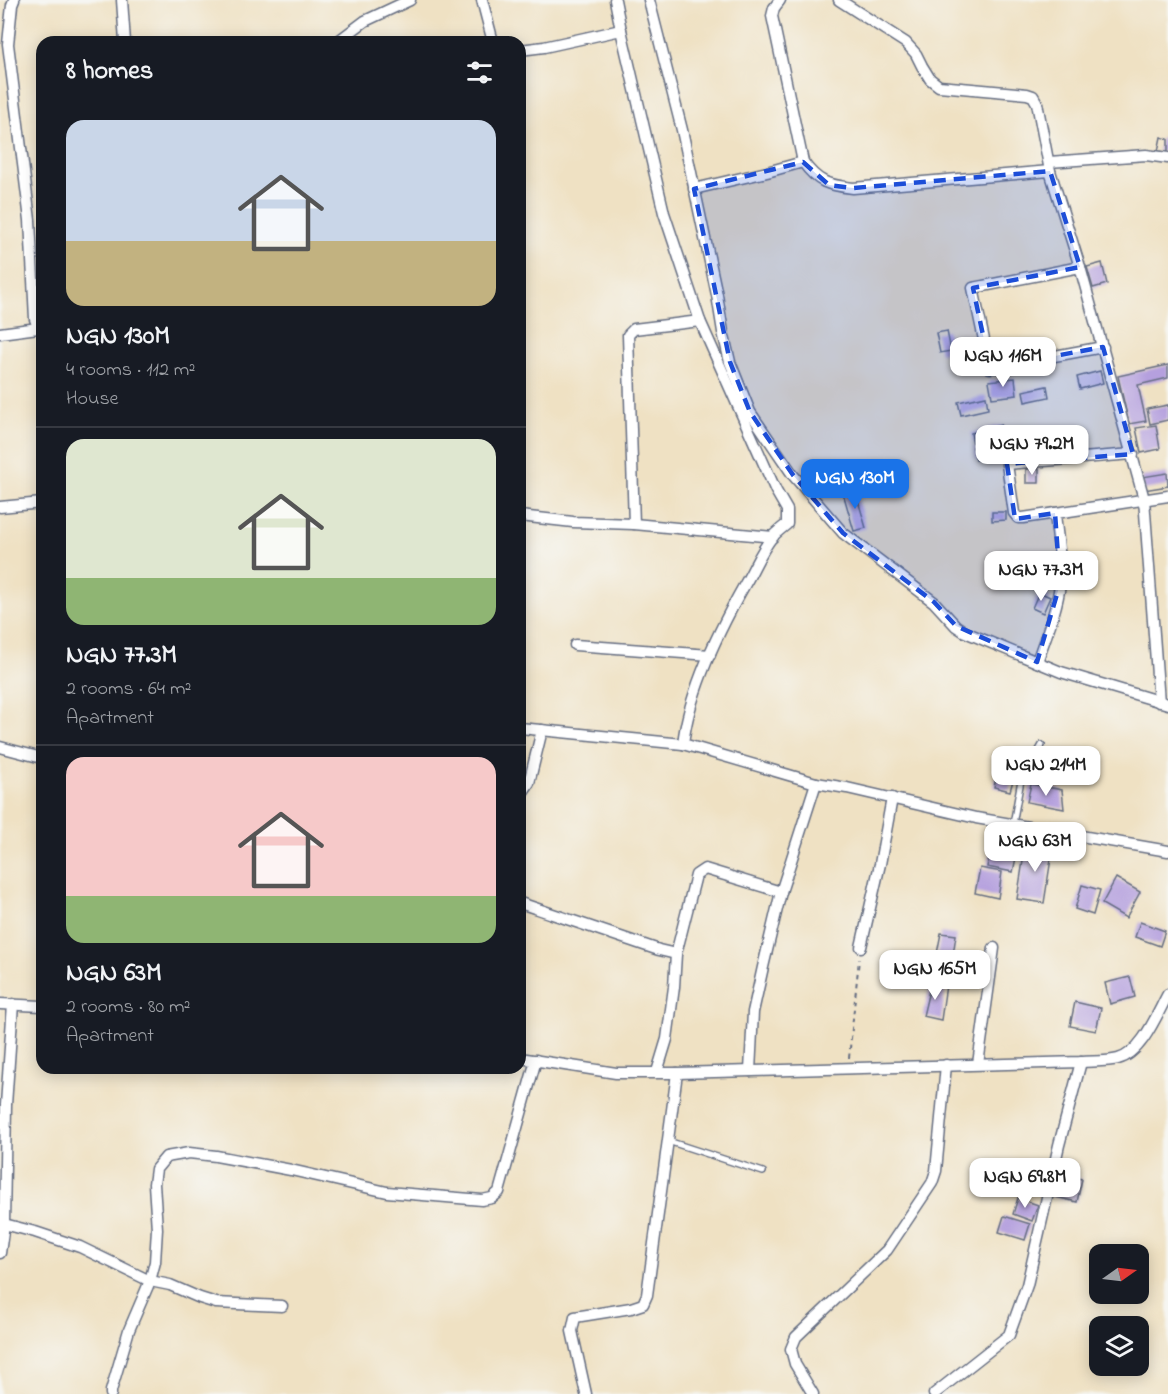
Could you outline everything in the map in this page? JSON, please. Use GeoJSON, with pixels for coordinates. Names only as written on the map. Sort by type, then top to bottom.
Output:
{"type":"FeatureCollection","features":[{"type":"Feature","properties":{"kind":"street"},"geometry":{"type":"LineString","coordinates":[[14,0],[8,44],[30,220],[36,321]]}},
{"type":"Feature","properties":{"kind":"street"},"geometry":{"type":"LineString","coordinates":[[122,0],[125,36]]}},
{"type":"Feature","properties":{"kind":"street"},"geometry":{"type":"LineString","coordinates":[[345,36],[365,21],[410,0]]}},
{"type":"Feature","properties":{"kind":"street"},"geometry":{"type":"LineString","coordinates":[[482,0],[491,36]]}},
{"type":"Feature","properties":{"kind":"street"},"geometry":{"type":"LineString","coordinates":[[615,0],[664,213],[700,321],[776,491],[788,510],[787,524],[773,537],[726,617],[695,693],[683,744]]}},
{"type":"Feature","properties":{"kind":"street"},"geometry":{"type":"LineString","coordinates":[[649,0],[682,130],[730,362],[750,412],[793,475],[843,533],[934,602],[956,626],[965,632],[1061,672],[1163,703],[1144,499],[1103,347],[1049,166],[1037,103],[1033,96],[1027,94],[939,86],[930,79],[916,54],[906,44],[839,0]]}},
{"type":"Feature","properties":{"kind":"street"},"geometry":{"type":"LineString","coordinates":[[780,0],[772,16],[803,162],[811,173],[829,185],[853,188],[1146,154],[1168,158]]}},
{"type":"Feature","properties":{"kind":"street"},"geometry":{"type":"LineString","coordinates":[[526,49],[621,30]]}},
{"type":"Feature","properties":{"kind":"street"},"geometry":{"type":"LineString","coordinates":[[694,189],[803,162]]}},
{"type":"Feature","properties":{"kind":"street"},"geometry":{"type":"LineString","coordinates":[[1080,267],[973,288],[990,368],[1103,347]]}},
{"type":"Feature","properties":{"kind":"street"},"geometry":{"type":"LineString","coordinates":[[634,524],[628,335],[634,329],[700,321]]}},
{"type":"Feature","properties":{"kind":"street"},"geometry":{"type":"LineString","coordinates":[[0,333],[36,328]]}},
{"type":"Feature","properties":{"kind":"street"},"geometry":{"type":"LineString","coordinates":[[1132,454],[1007,464],[1014,513],[1018,518],[1168,496]]}},
{"type":"Feature","properties":{"kind":"street"},"geometry":{"type":"LineString","coordinates":[[0,507],[36,504]]}},
{"type":"Feature","properties":{"kind":"street"},"geometry":{"type":"LineString","coordinates":[[1037,662],[1055,608],[1060,584],[1054,513]]}},
{"type":"Feature","properties":{"kind":"street"},"geometry":{"type":"LineString","coordinates":[[526,517],[773,537]]}},
{"type":"Feature","properties":{"kind":"street"},"geometry":{"type":"LineString","coordinates":[[575,645],[710,655]]}},
{"type":"Feature","properties":{"kind":"street"},"geometry":{"type":"LineString","coordinates":[[526,729],[683,744],[816,783],[976,818],[1168,851]]}},
{"type":"Feature","properties":{"kind":"street"},"geometry":{"type":"LineString","coordinates":[[526,787],[542,730]]}},
{"type":"Feature","properties":{"kind":"street"},"geometry":{"type":"LineString","coordinates":[[0,747],[36,756]]}},
{"type":"Feature","properties":{"kind":"street"},"geometry":{"type":"LineString","coordinates":[[750,1071],[753,1012],[781,892],[816,783]]}},
{"type":"Feature","properties":{"kind":"street"},"geometry":{"type":"LineString","coordinates":[[861,947],[892,798]]}},
{"type":"Feature","properties":{"kind":"street"},"geometry":{"type":"LineString","coordinates":[[657,1072],[667,1039],[676,954],[696,875],[705,869],[781,892]]}},
{"type":"Feature","properties":{"kind":"street"},"geometry":{"type":"LineString","coordinates":[[526,905],[676,954]]}},
{"type":"Feature","properties":{"kind":"street"},"geometry":{"type":"LineString","coordinates":[[978,1064],[994,948]]}},
{"type":"Feature","properties":{"kind":"street"},"geometry":{"type":"LineString","coordinates":[[526,1059],[616,1073],[1081,1062],[1118,1059],[1132,1053],[1142,1040],[1168,994]]}},
{"type":"Feature","properties":{"kind":"street"},"geometry":{"type":"LineString","coordinates":[[0,1004],[36,1006]]}},
{"type":"Feature","properties":{"kind":"street"},"geometry":{"type":"LineString","coordinates":[[0,1252],[4,1224],[2,1208],[6,1106],[13,1004]]}},
{"type":"Feature","properties":{"kind":"street"},"geometry":{"type":"LineString","coordinates":[[111,1394],[129,1330],[150,1281],[157,1229],[154,1184],[156,1169],[166,1157],[189,1153],[216,1156],[387,1192],[462,1199],[492,1198],[499,1192],[536,1060]]}},
{"type":"Feature","properties":{"kind":"street"},"geometry":{"type":"LineString","coordinates":[[934,1394],[1009,1335],[1027,1285],[1059,1145],[1081,1062]]}},
{"type":"Feature","properties":{"kind":"street"},"geometry":{"type":"LineString","coordinates":[[813,1394],[795,1364],[791,1349],[796,1337],[887,1250],[933,1183],[946,1065]]}},
{"type":"Feature","properties":{"kind":"street"},"geometry":{"type":"LineString","coordinates":[[586,1394],[572,1331],[575,1317],[631,1308],[643,1304],[647,1295],[677,1073]]}},
{"type":"Feature","properties":{"kind":"street"},"geometry":{"type":"LineString","coordinates":[[4,1224],[80,1247],[150,1281],[170,1285],[216,1303],[282,1306]]}},
{"type":"Feature","properties":{"kind":"lane"},"geometry":{"type":"LineString","coordinates":[[1013,824],[1023,769],[1034,759],[1042,745]]}},
{"type":"Feature","properties":{"kind":"lane"},"geometry":{"type":"LineString","coordinates":[[668,1141],[764,1172]]}},
{"type":"Feature","properties":{"kind":"path"},"geometry":{"type":"LineString","coordinates":[[848,1068],[861,947]]}},
{"type":"Feature","properties":{"kind":"highlighted area"},"geometry":{"type":"Polygon","coordinates":[[[803,162],[829,185],[853,188],[1050,171],[1080,267],[973,288],[990,368],[1103,347],[1133,454],[1007,464],[1015,519],[1055,513],[1060,584],[1037,662],[956,626],[934,602],[843,533],[793,475],[750,412],[730,362],[694,189],[803,162]]]}},
{"type":"Feature","properties":{"kind":"building"},"geometry":{"type":"Polygon","coordinates":[[[1161,137],[1168,139],[1168,152],[1158,151],[1161,137]]]}},
{"type":"Feature","properties":{"kind":"building"},"geometry":{"type":"Polygon","coordinates":[[[1102,263],[1107,284],[1093,288],[1087,267],[1102,263]]]}},
{"type":"Feature","properties":{"kind":"building"},"geometry":{"type":"Polygon","coordinates":[[[947,331],[951,351],[940,353],[936,333],[947,331]]]}},
{"type":"Feature","properties":{"kind":"building"},"geometry":{"type":"Polygon","coordinates":[[[1168,365],[1168,378],[1138,385],[1146,421],[1129,424],[1118,376],[1168,365]]]}},
{"type":"Feature","properties":{"kind":"building"},"geometry":{"type":"Polygon","coordinates":[[[1100,371],[1103,383],[1080,389],[1077,377],[1100,371]]]}},
{"type":"Feature","properties":{"kind":"building"},"geometry":{"type":"Polygon","coordinates":[[[1015,378],[1017,395],[992,398],[989,381],[1015,378]]]}},
{"type":"Feature","properties":{"kind":"building"},"geometry":{"type":"Polygon","coordinates":[[[1047,386],[1049,397],[1025,402],[1023,391],[1047,386]]]}},
{"type":"Feature","properties":{"kind":"building"},"geometry":{"type":"Polygon","coordinates":[[[986,396],[988,409],[961,415],[958,402],[986,396]]]}},
{"type":"Feature","properties":{"kind":"building"},"geometry":{"type":"Polygon","coordinates":[[[1168,405],[1168,420],[1150,424],[1147,409],[1168,405]]]}},
{"type":"Feature","properties":{"kind":"building"},"geometry":{"type":"Polygon","coordinates":[[[1001,425],[1003,435],[973,443],[971,433],[1001,425]]]}},
{"type":"Feature","properties":{"kind":"building"},"geometry":{"type":"Polygon","coordinates":[[[1156,425],[1160,449],[1141,453],[1136,428],[1156,425]]]}},
{"type":"Feature","properties":{"kind":"building"},"geometry":{"type":"Polygon","coordinates":[[[982,445],[985,458],[976,460],[973,447],[982,445]]]}},
{"type":"Feature","properties":{"kind":"building"},"geometry":{"type":"Polygon","coordinates":[[[899,463],[901,473],[874,479],[872,470],[899,463]]]}},
{"type":"Feature","properties":{"kind":"building"},"geometry":{"type":"Polygon","coordinates":[[[1026,469],[1039,469],[1039,483],[1026,483],[1026,469]]]}},
{"type":"Feature","properties":{"kind":"building"},"geometry":{"type":"Polygon","coordinates":[[[1167,473],[1168,486],[1144,490],[1142,477],[1167,473]]]}},
{"type":"Feature","properties":{"kind":"building"},"geometry":{"type":"Polygon","coordinates":[[[855,490],[866,528],[854,531],[843,493],[855,490]]]}},
{"type":"Feature","properties":{"kind":"building"},"geometry":{"type":"Polygon","coordinates":[[[992,512],[1006,512],[1006,520],[992,521],[992,512]]]}},
{"type":"Feature","properties":{"kind":"building"},"geometry":{"type":"Polygon","coordinates":[[[1039,592],[1050,597],[1043,613],[1032,608],[1039,592]]]}},
{"type":"Feature","properties":{"kind":"building"},"geometry":{"type":"Polygon","coordinates":[[[998,769],[1015,773],[1010,791],[994,787],[998,769]]]}},
{"type":"Feature","properties":{"kind":"building"},"geometry":{"type":"Polygon","coordinates":[[[1031,784],[1062,790],[1064,809],[1027,802],[1031,784]]]}},
{"type":"Feature","properties":{"kind":"building"},"geometry":{"type":"Polygon","coordinates":[[[993,838],[1019,843],[1013,872],[987,867],[993,838]]]}},
{"type":"Feature","properties":{"kind":"building"},"geometry":{"type":"Polygon","coordinates":[[[1026,842],[1053,846],[1044,903],[1017,899],[1026,842]]]}},
{"type":"Feature","properties":{"kind":"building"},"geometry":{"type":"Polygon","coordinates":[[[980,868],[1002,872],[998,898],[975,893],[980,868]]]}},
{"type":"Feature","properties":{"kind":"building"},"geometry":{"type":"Polygon","coordinates":[[[1116,878],[1140,892],[1126,918],[1102,904],[1116,878]]]}},
{"type":"Feature","properties":{"kind":"building"},"geometry":{"type":"Polygon","coordinates":[[[1082,885],[1100,890],[1093,915],[1075,909],[1082,885]]]}},
{"type":"Feature","properties":{"kind":"building"},"geometry":{"type":"Polygon","coordinates":[[[1140,922],[1165,931],[1160,946],[1135,937],[1140,922]]]}},
{"type":"Feature","properties":{"kind":"building"},"geometry":{"type":"Polygon","coordinates":[[[941,933],[956,935],[951,968],[935,964],[941,933]]]}},
{"type":"Feature","properties":{"kind":"building"},"geometry":{"type":"Polygon","coordinates":[[[1130,977],[1135,997],[1110,1004],[1105,983],[1130,977]]]}},
{"type":"Feature","properties":{"kind":"building"},"geometry":{"type":"Polygon","coordinates":[[[931,982],[946,985],[941,1020],[923,1016],[931,982]]]}},
{"type":"Feature","properties":{"kind":"building"},"geometry":{"type":"Polygon","coordinates":[[[1075,1002],[1101,1008],[1096,1031],[1070,1026],[1075,1002]]]}},
{"type":"Feature","properties":{"kind":"building"},"geometry":{"type":"Polygon","coordinates":[[[1056,1174],[1082,1179],[1077,1202],[1051,1196],[1056,1174]]]}},
{"type":"Feature","properties":{"kind":"building"},"geometry":{"type":"Polygon","coordinates":[[[1018,1198],[1038,1205],[1032,1221],[1013,1214],[1018,1198]]]}},
{"type":"Feature","properties":{"kind":"building"},"geometry":{"type":"Polygon","coordinates":[[[1004,1216],[1030,1224],[1025,1240],[999,1232],[1004,1216]]]}}]}
